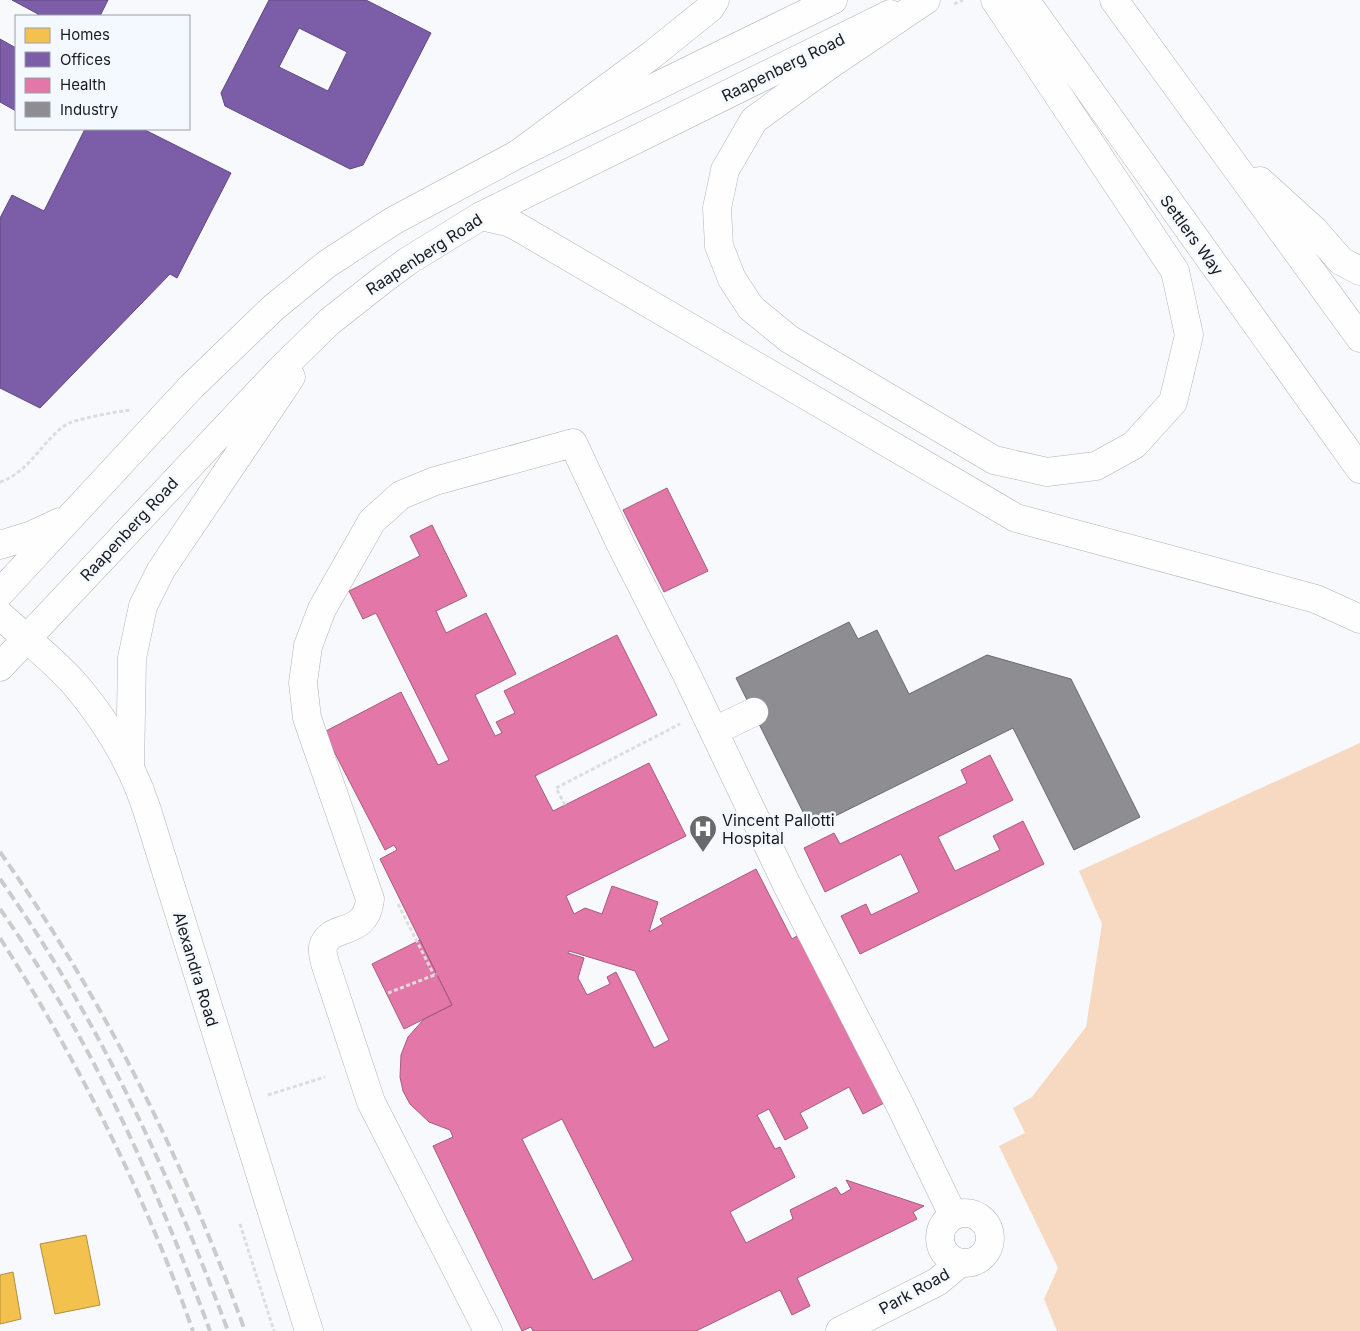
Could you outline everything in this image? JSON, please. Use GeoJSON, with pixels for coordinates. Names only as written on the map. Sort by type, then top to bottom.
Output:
{"type":"FeatureCollection","features":[{"type":"Feature","properties":{"kind":"main road"},"geometry":{"type":"LineString","coordinates":[[518,154],[653,54],[710,8],[715,0]]}},
{"type":"Feature","properties":{"kind":"main road"},"geometry":{"type":"LineString","coordinates":[[0,593],[191,387],[273,308],[319,270],[393,221],[518,154],[833,0]]}},
{"type":"Feature","properties":{"kind":"main road","name":"Raapenberg Road"},"geometry":{"type":"LineString","coordinates":[[0,667],[263,387],[329,322],[408,261],[480,216],[918,0]]}},
{"type":"Feature","properties":{"kind":"main road"},"geometry":{"type":"LineString","coordinates":[[926,0],[828,66],[754,120],[725,170],[717,208],[719,246],[732,278],[751,308],[789,339],[968,445],[994,460],[1048,472],[1096,466],[1134,444],[1173,402],[1189,335],[1175,271],[995,0]]}},
{"type":"Feature","properties":{"kind":"main road","name":"Settlers Way"},"geometry":{"type":"LineString","coordinates":[[1025,0],[1360,470]]}},
{"type":"Feature","properties":{"kind":"main road"},"geometry":{"type":"LineString","coordinates":[[1114,0],[1360,338]]}},
{"type":"Feature","properties":{"kind":"main road"},"geometry":{"type":"LineString","coordinates":[[1216,141],[1314,230],[1342,261],[1360,271]]}},
{"type":"Feature","properties":{"kind":"main road"},"geometry":{"type":"LineString","coordinates":[[480,216],[508,222],[518,227],[1016,518],[1316,599],[1360,618]]}},
{"type":"Feature","properties":{"kind":"main road"},"geometry":{"type":"LineString","coordinates":[[130,768],[132,658],[143,606],[166,562],[329,322]]}},
{"type":"Feature","properties":{"kind":"main road"},"geometry":{"type":"LineString","coordinates":[[488,1331],[371,1102],[324,963],[322,948],[329,936],[358,924],[369,913],[370,899],[307,718],[303,683],[308,646],[322,609],[372,521],[401,495],[435,481],[573,443],[710,721],[787,885],[899,1104],[953,1215]]}},
{"type":"Feature","properties":{"kind":"main road"},"geometry":{"type":"LineString","coordinates":[[0,545],[32,535],[71,516]]}},
{"type":"Feature","properties":{"kind":"main road","name":"Alexandra Road"},"geometry":{"type":"LineString","coordinates":[[0,615],[73,683],[100,719],[130,768],[147,810],[309,1331]]}},
{"type":"Feature","properties":{"kind":"main road"},"geometry":{"type":"LineString","coordinates":[[710,721],[754,712]]}},
{"type":"Feature","properties":{"kind":"main road"},"geometry":{"type":"LineString","coordinates":[[963,1212],[974,1214],[982,1220],[989,1229],[990,1239],[987,1250],[981,1258],[971,1263],[960,1263],[950,1260],[943,1252],[939,1242],[940,1231],[945,1222],[953,1215],[963,1212]]}},
{"type":"Feature","properties":{"kind":"main road","name":"Park Road"},"geometry":{"type":"LineString","coordinates":[[840,1331],[937,1282],[960,1263]]}},
{"type":"Feature","properties":{"kind":"path"},"geometry":{"type":"LineString","coordinates":[[0,482],[8,480],[30,461],[65,424],[140,408]]}},
{"type":"Feature","properties":{"kind":"path"},"geometry":{"type":"LineString","coordinates":[[565,805],[556,788],[710,721]]}},
{"type":"Feature","properties":{"kind":"path"},"geometry":{"type":"LineString","coordinates":[[388,993],[435,974],[417,941]]}},
{"type":"Feature","properties":{"kind":"path"},"geometry":{"type":"LineString","coordinates":[[268,1095],[325,1077]]}},
{"type":"Feature","properties":{"kind":"path"},"geometry":{"type":"LineString","coordinates":[[240,1224],[274,1331]]}},
{"type":"Feature","properties":{"kind":"shaded area"},"geometry":{"type":"Polygon","coordinates":[[[1360,743],[1360,1331],[1057,1331],[1044,1299],[1058,1268],[999,1146],[1025,1133],[1013,1108],[1032,1097],[1086,1027],[1102,924],[1079,871],[1360,743]]]}},
{"type":"Feature","properties":{"kind":"building: Homes"},"geometry":{"type":"Polygon","coordinates":[[[86,1235],[100,1305],[55,1314],[40,1244],[86,1235]]]}},
{"type":"Feature","properties":{"kind":"building: Homes"},"geometry":{"type":"Polygon","coordinates":[[[13,1272],[21,1319],[0,1324],[0,1275],[13,1272]]]}},
{"type":"Feature","properties":{"kind":"building: Offices"},"geometry":{"type":"Polygon","coordinates":[[[12,0],[108,0],[100,15],[38,14],[12,0]]]}},
{"type":"Feature","properties":{"kind":"building: Offices"},"geometry":{"type":"Polygon","coordinates":[[[269,0],[366,0],[431,33],[363,165],[350,169],[225,106],[221,93],[269,0]],[[299,28],[279,67],[328,91],[347,52],[299,28]]]}},
{"type":"Feature","properties":{"kind":"building: Offices"},"geometry":{"type":"Polygon","coordinates":[[[0,39],[15,47],[15,110],[0,102],[0,39]]]}},
{"type":"Feature","properties":{"kind":"building: Offices"},"geometry":{"type":"Polygon","coordinates":[[[84,130],[145,130],[231,173],[177,278],[170,274],[40,408],[0,388],[0,218],[12,195],[44,211],[84,130]]]}},
{"type":"Feature","properties":{"kind":"building: Health"},"geometry":{"type":"Polygon","coordinates":[[[667,488],[708,571],[664,592],[623,510],[667,488]]]}},
{"type":"Feature","properties":{"kind":"building: Health"},"geometry":{"type":"Polygon","coordinates":[[[432,525],[467,596],[436,611],[446,633],[486,613],[516,674],[475,695],[495,736],[502,733],[496,722],[515,713],[504,691],[617,635],[657,715],[535,776],[553,811],[649,763],[686,836],[566,896],[574,914],[585,908],[602,914],[612,886],[658,902],[649,932],[663,924],[660,919],[756,869],[792,939],[800,934],[886,1102],[863,1114],[849,1087],[800,1113],[808,1128],[785,1140],[769,1109],[757,1115],[775,1149],[780,1147],[795,1177],[730,1212],[746,1243],[793,1219],[790,1210],[836,1187],[841,1195],[851,1189],[846,1180],[924,1206],[913,1212],[917,1219],[797,1278],[810,1306],[792,1315],[780,1290],[696,1331],[533,1331],[531,1327],[522,1331],[433,1146],[453,1137],[450,1130],[429,1122],[410,1104],[403,1091],[400,1077],[401,1055],[408,1037],[424,1019],[452,1005],[380,859],[397,850],[394,845],[385,850],[324,732],[401,692],[438,765],[449,760],[376,613],[363,619],[349,591],[420,556],[410,536],[432,525]],[[569,951],[568,953],[584,958],[578,978],[587,995],[610,984],[607,977],[616,972],[654,1048],[669,1040],[635,971],[569,951]],[[562,1119],[522,1139],[593,1280],[633,1260],[562,1119]]]}},
{"type":"Feature","properties":{"kind":"building: Health"},"geometry":{"type":"Polygon","coordinates":[[[990,755],[1013,800],[938,837],[955,871],[1000,850],[993,836],[1023,821],[1044,864],[860,954],[841,916],[866,904],[871,915],[919,892],[901,854],[825,892],[804,848],[834,833],[840,844],[967,783],[961,770],[990,755]]]}},
{"type":"Feature","properties":{"kind":"building: Health"},"geometry":{"type":"Polygon","coordinates":[[[420,940],[452,1005],[404,1029],[372,964],[420,940]]]}},
{"type":"Feature","properties":{"kind":"building: Industry"},"geometry":{"type":"Polygon","coordinates":[[[849,622],[858,639],[877,630],[909,694],[987,655],[1071,679],[1140,817],[1074,850],[1013,728],[811,828],[736,678],[849,622]]]}},
{"type":"Feature","properties":{"kind":"railway"},"geometry":{"type":"LineString","coordinates":[[0,852],[74,965],[139,1083],[196,1205],[245,1331]]}},
{"type":"Feature","properties":{"kind":"railway"},"geometry":{"type":"LineString","coordinates":[[0,879],[36,932],[69,986],[129,1098],[181,1213],[228,1331]]}},
{"type":"Feature","properties":{"kind":"railway"},"geometry":{"type":"LineString","coordinates":[[0,909],[64,1009],[119,1113],[167,1221],[210,1331]]}},
{"type":"Feature","properties":{"kind":"railway"},"geometry":{"type":"LineString","coordinates":[[0,938],[57,1032],[108,1129],[153,1229],[193,1331]]}},
{"type":"Feature","properties":{"kind":"place","name":"Vincent Pallotti Hospital"},"geometry":{"type":"Point","coordinates":[703,853]}}]}
